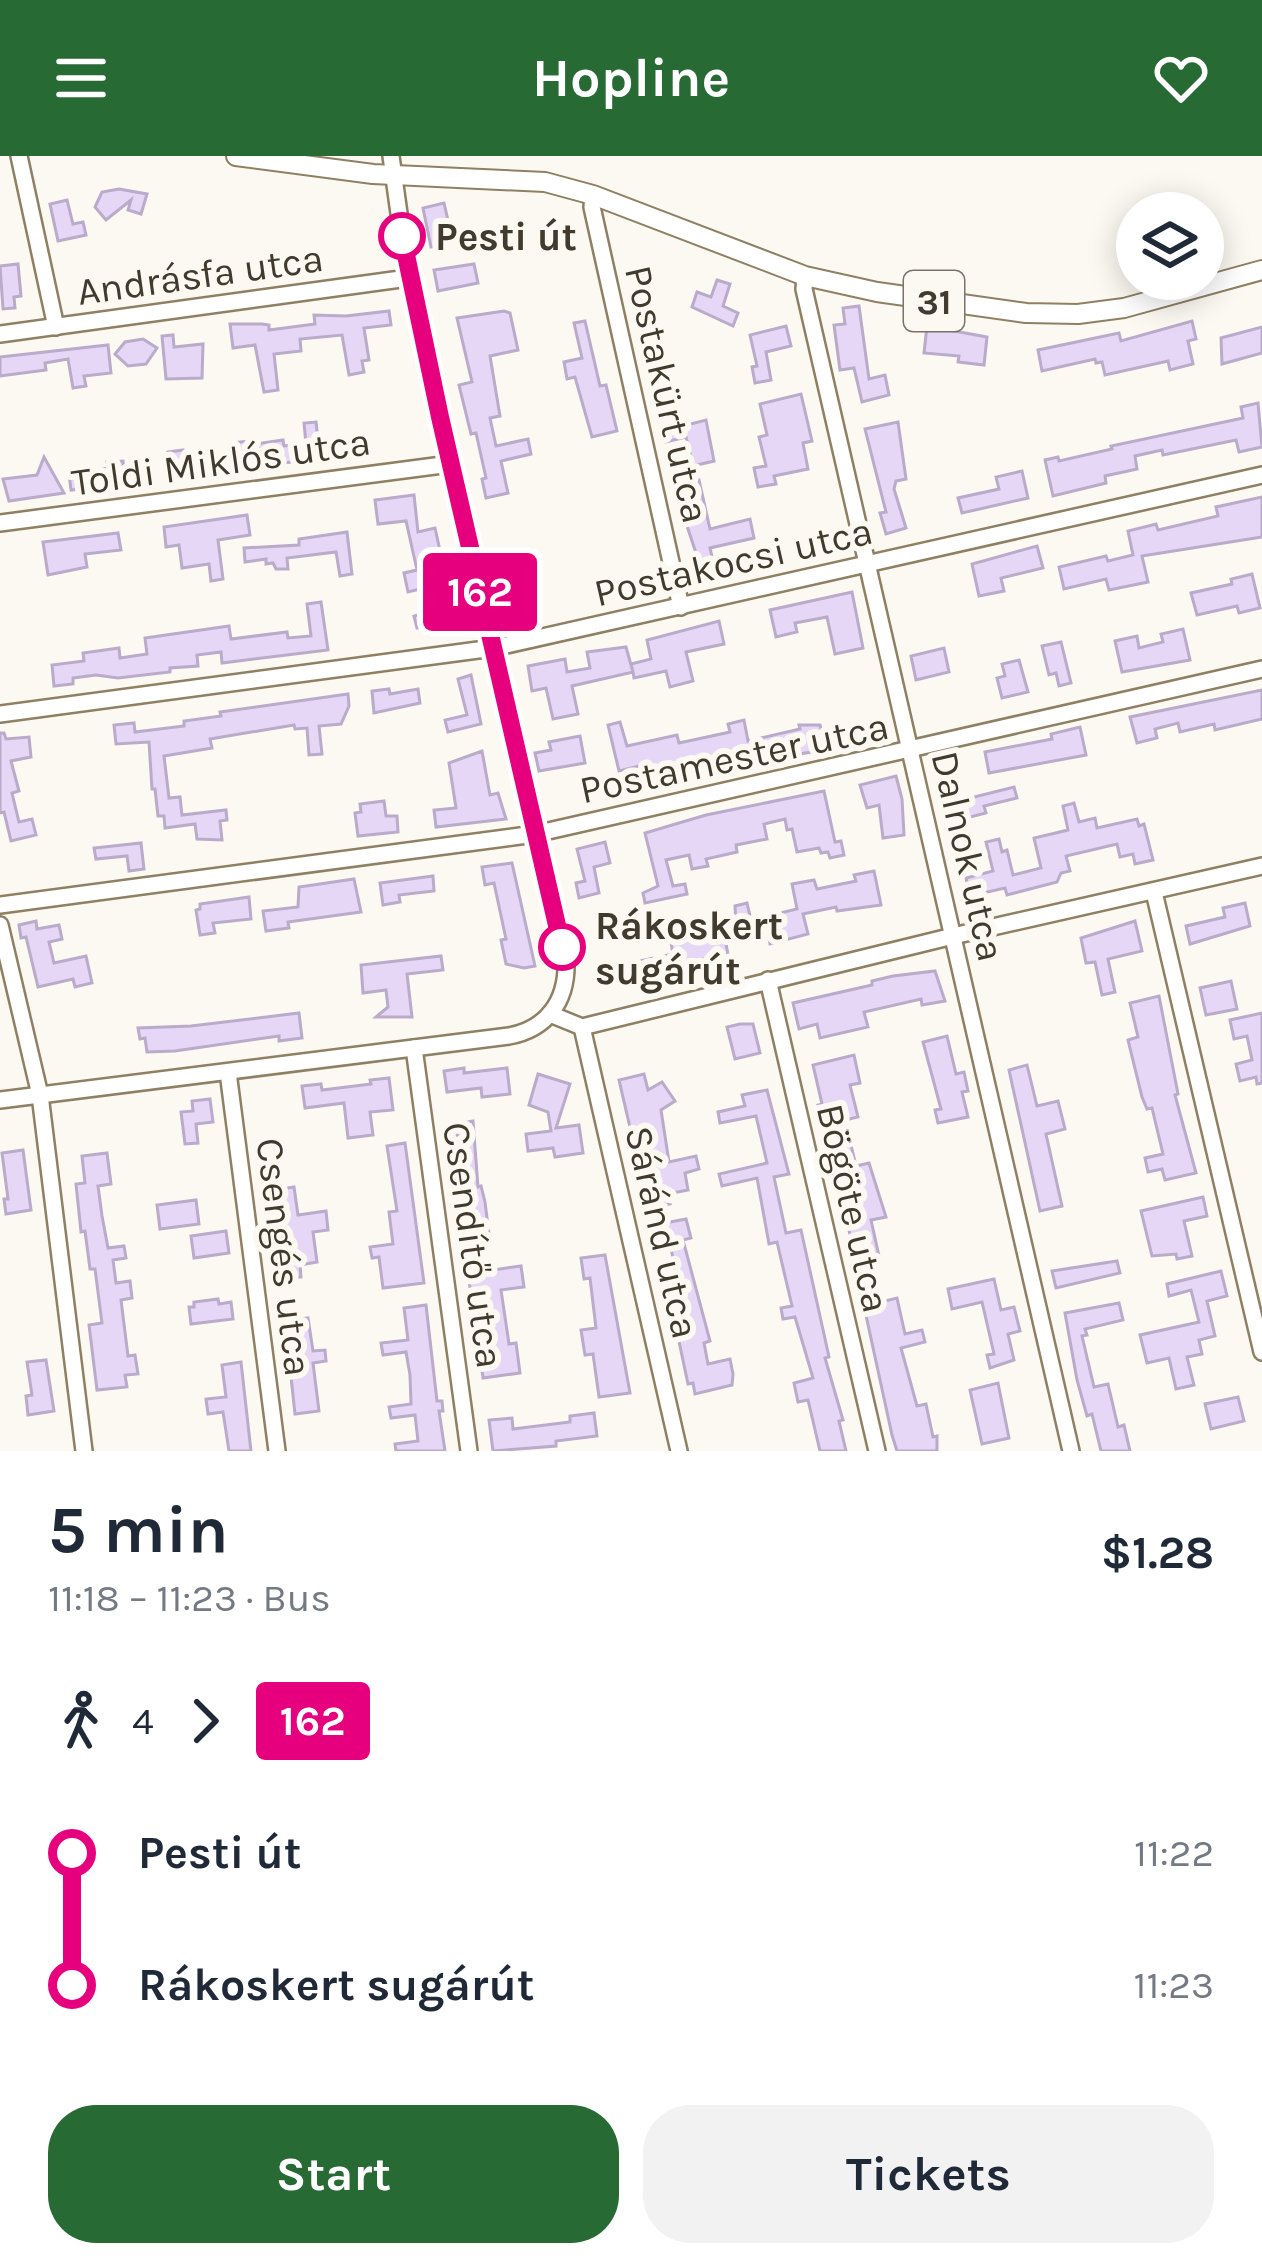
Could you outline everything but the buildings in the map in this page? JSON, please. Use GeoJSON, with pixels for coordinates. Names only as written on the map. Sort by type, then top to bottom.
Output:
{"type":"FeatureCollection","features":[{"type":"Feature","properties":{"kind":"main road","name":"31"},"geometry":{"type":"LineString","coordinates":[[247,157],[518,178],[593,195],[805,276],[932,301],[1052,315],[1124,308],[1262,270]]}},
{"type":"Feature","properties":{"kind":"street"},"geometry":{"type":"LineString","coordinates":[[19,156],[56,327]]}},
{"type":"Feature","properties":{"kind":"street"},"geometry":{"type":"LineString","coordinates":[[0,1100],[520,1034],[550,1014],[564,990],[566,963],[408,278],[392,165]]}},
{"type":"Feature","properties":{"kind":"street","name":"Postakürt utca"},"geometry":{"type":"LineString","coordinates":[[593,195],[681,607]]}},
{"type":"Feature","properties":{"kind":"street","name":"Dalnok utca"},"geometry":{"type":"LineString","coordinates":[[805,276],[804,289],[1071,1451]]}},
{"type":"Feature","properties":{"kind":"street","name":"Andrásfa utca"},"geometry":{"type":"LineString","coordinates":[[0,334],[408,278]]}},
{"type":"Feature","properties":{"kind":"street","name":"Toldi Miklós utca"},"geometry":{"type":"LineString","coordinates":[[0,524],[450,464]]}},
{"type":"Feature","properties":{"kind":"street","name":"Postakocsi utca"},"geometry":{"type":"LineString","coordinates":[[0,714],[493,649],[1262,475]]}},
{"type":"Feature","properties":{"kind":"street","name":"Postamester utca"},"geometry":{"type":"LineString","coordinates":[[0,905],[535,834],[1262,670]]}},
{"type":"Feature","properties":{"kind":"street"},"geometry":{"type":"LineString","coordinates":[[550,1014],[582,1027],[1262,866]]}},
{"type":"Feature","properties":{"kind":"street"},"geometry":{"type":"LineString","coordinates":[[1154,892],[1262,1352]]}},
{"type":"Feature","properties":{"kind":"street"},"geometry":{"type":"LineString","coordinates":[[0,926],[40,1095],[85,1451]]}},
{"type":"Feature","properties":{"kind":"street","name":"Bögöte utca"},"geometry":{"type":"LineString","coordinates":[[768,980],[877,1451]]}},
{"type":"Feature","properties":{"kind":"street","name":"Sáránd utca"},"geometry":{"type":"LineString","coordinates":[[582,1027],[679,1451]]}},
{"type":"Feature","properties":{"kind":"street","name":"Csendítő utca"},"geometry":{"type":"LineString","coordinates":[[414,1048],[469,1451]]}},
{"type":"Feature","properties":{"kind":"street","name":"Csengés utca"},"geometry":{"type":"LineString","coordinates":[[228,1072],[277,1451]]}},
{"type":"Feature","properties":{"kind":"bus line","name":"162"},"geometry":{"type":"LineString","coordinates":[[402,236],[562,947]]}},
{"type":"Feature","properties":{"kind":"place","name":"Pesti út"},"geometry":{"type":"Point","coordinates":[402,236]}},
{"type":"Feature","properties":{"kind":"place","name":"Rákoskert sugárút"},"geometry":{"type":"Point","coordinates":[562,947]}}]}
